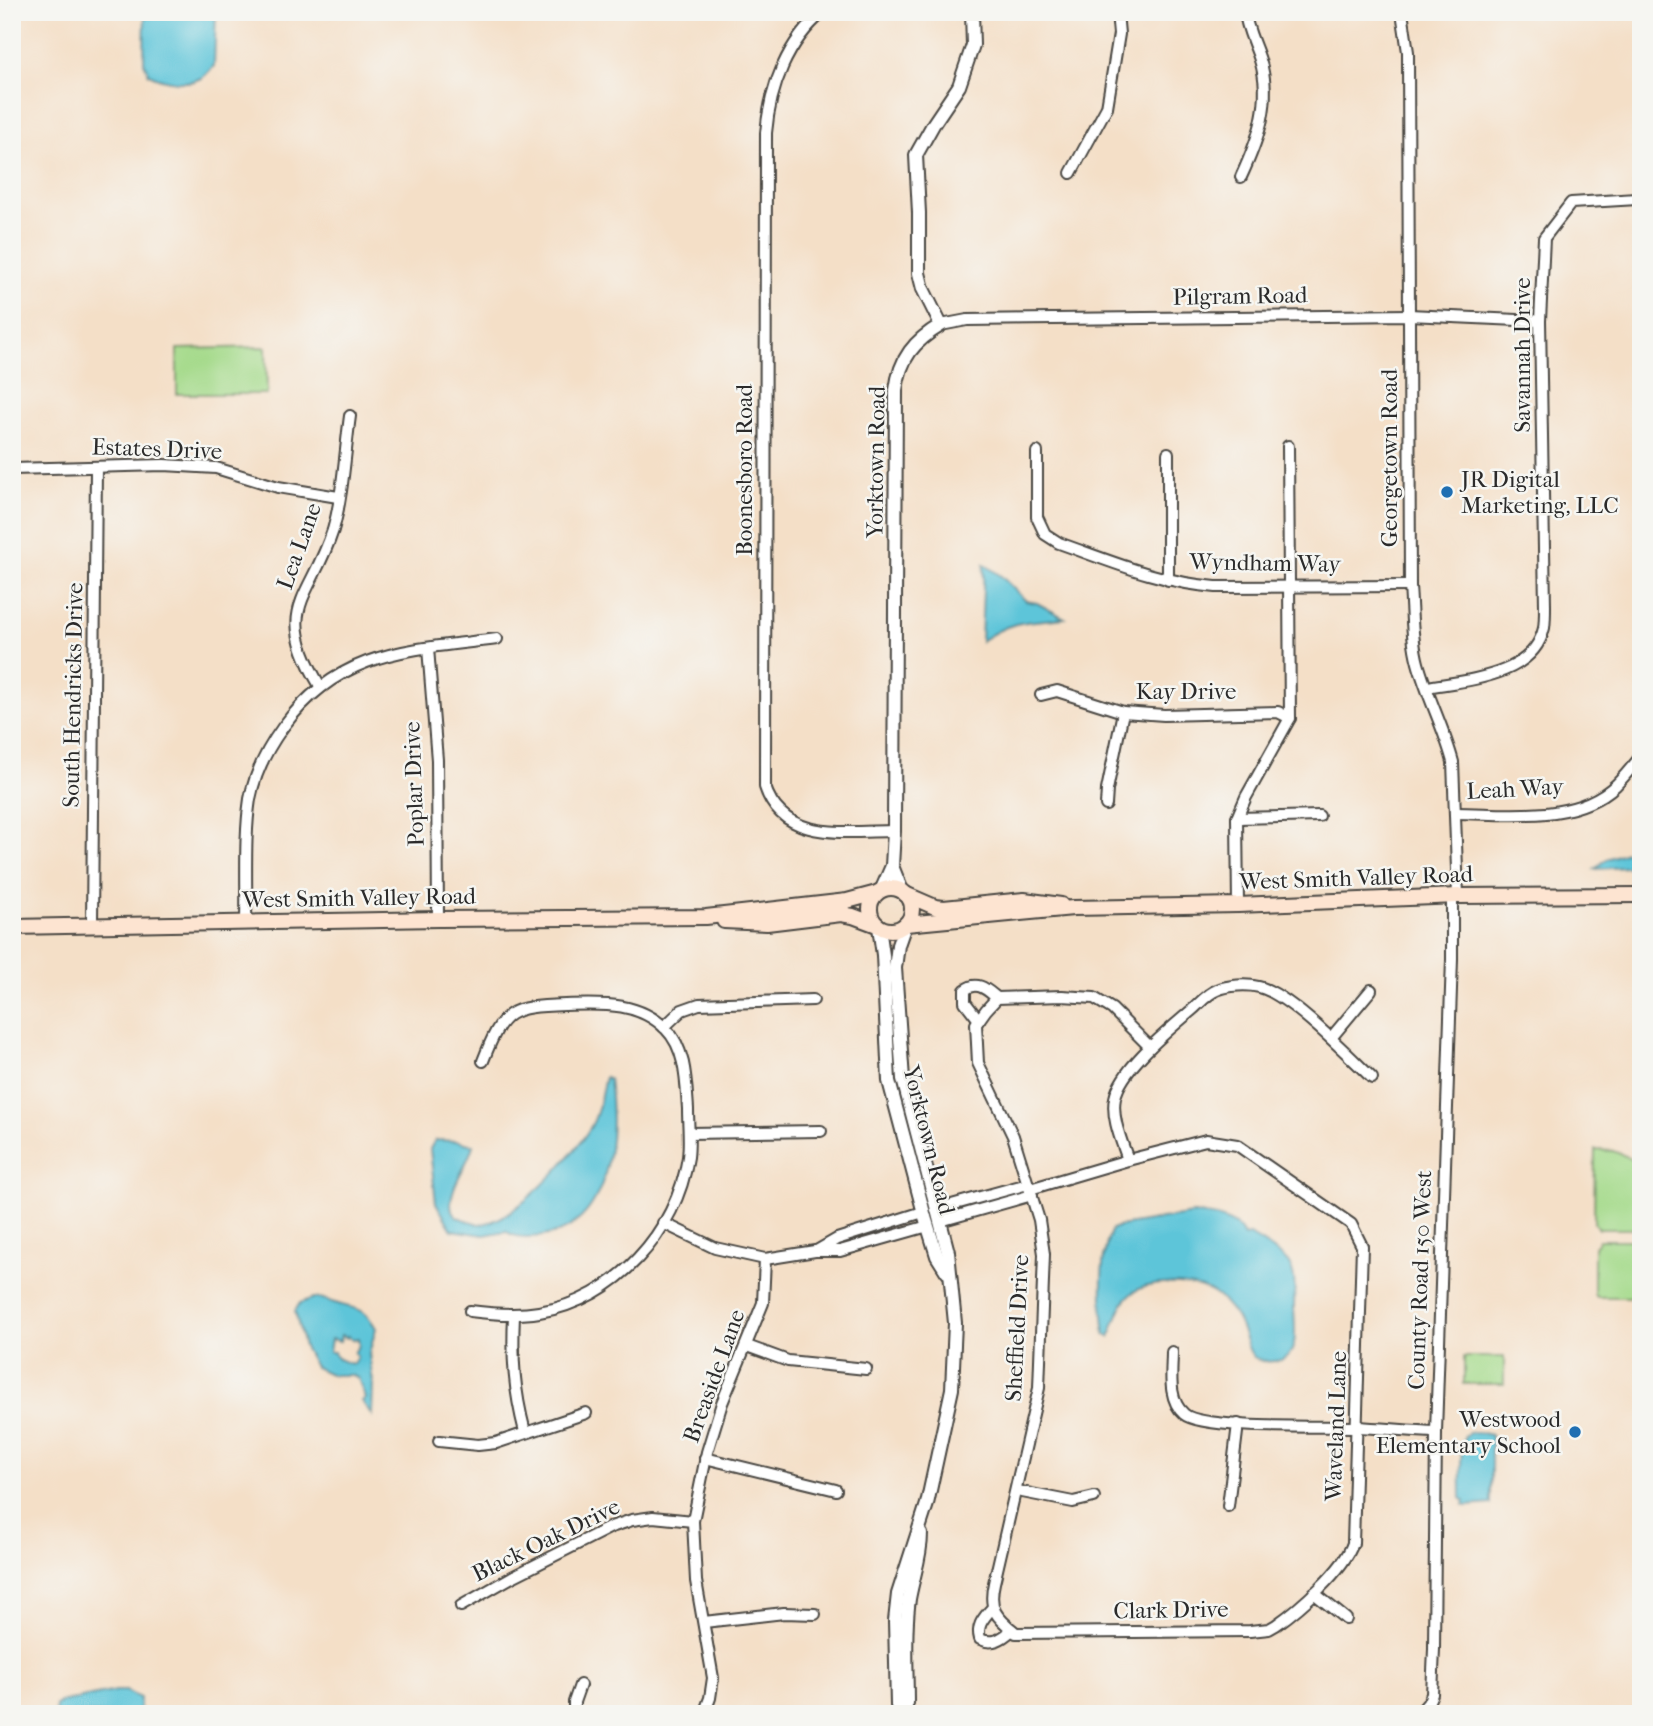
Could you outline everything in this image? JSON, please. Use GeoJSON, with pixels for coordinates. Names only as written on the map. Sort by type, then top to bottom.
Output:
{"type":"FeatureCollection","features":[{"type":"Feature","properties":{"kind":"main road"},"geometry":{"type":"LineString","coordinates":[[889,888],[903,892],[912,909],[905,925],[892,930],[878,926],[871,916],[870,908],[879,892],[889,888]]}},
{"type":"Feature","properties":{"kind":"main road","name":"West Smith Valley Road"},"geometry":{"type":"LineString","coordinates":[[12,927],[706,917],[847,901],[879,892]]}},
{"type":"Feature","properties":{"kind":"main road","name":"West Smith Valley Road"},"geometry":{"type":"LineString","coordinates":[[903,892],[943,908],[1024,900],[1073,908]]}},
{"type":"Feature","properties":{"kind":"main road","name":"West Smith Valley Road"},"geometry":{"type":"LineString","coordinates":[[905,925],[1073,908],[1455,897],[1641,895]]}},
{"type":"Feature","properties":{"kind":"main road","name":"West Smith Valley Road"},"geometry":{"type":"LineString","coordinates":[[706,917],[723,921],[767,923],[841,914],[878,926]]}},
{"type":"Feature","properties":{"kind":"street"},"geometry":{"type":"LineString","coordinates":[[941,325],[923,289],[919,273],[916,155],[959,86],[973,45],[972,12]]}},
{"type":"Feature","properties":{"kind":"street"},"geometry":{"type":"LineString","coordinates":[[1071,173],[1107,107],[1119,34],[1118,12]]}},
{"type":"Feature","properties":{"kind":"street"},"geometry":{"type":"LineString","coordinates":[[1241,177],[1258,139],[1266,101],[1261,63],[1245,12]]}},
{"type":"Feature","properties":{"kind":"street","name":"Georgetown Road"},"geometry":{"type":"LineString","coordinates":[[1402,12],[1408,52],[1410,586],[1413,642],[1453,762],[1455,897]]}},
{"type":"Feature","properties":{"kind":"street","name":"Boonesboro Road"},"geometry":{"type":"LineString","coordinates":[[816,14],[779,74],[769,106],[766,132],[765,787],[770,802],[780,814],[804,827],[823,831],[894,831]]}},
{"type":"Feature","properties":{"kind":"street","name":"Savannah Drive"},"geometry":{"type":"LineString","coordinates":[[1427,687],[1503,672],[1522,661],[1537,643],[1543,630],[1545,606],[1541,321],[1544,238],[1571,203],[1641,201]]}},
{"type":"Feature","properties":{"kind":"street","name":"Pilgram Road"},"geometry":{"type":"LineString","coordinates":[[941,325],[967,320],[1409,316],[1541,321]]}},
{"type":"Feature","properties":{"kind":"street","name":"Yorktown Road"},"geometry":{"type":"LineString","coordinates":[[879,892],[892,866],[894,831],[896,390],[899,370],[905,356],[919,339],[941,325]]}},
{"type":"Feature","properties":{"kind":"street","name":"Lea Lane"},"geometry":{"type":"LineString","coordinates":[[320,686],[301,649],[297,618],[300,601],[333,529],[350,416]]}},
{"type":"Feature","properties":{"kind":"street"},"geometry":{"type":"LineString","coordinates":[[1238,905],[1237,818],[1245,797],[1290,718],[1288,446]]}},
{"type":"Feature","properties":{"kind":"street","name":"Wyndham Way"},"geometry":{"type":"LineString","coordinates":[[1037,452],[1037,517],[1045,534],[1059,543],[1188,585],[1410,586]]}},
{"type":"Feature","properties":{"kind":"street"},"geometry":{"type":"LineString","coordinates":[[1168,453],[1168,580]]}},
{"type":"Feature","properties":{"kind":"street","name":"Estates Drive"},"geometry":{"type":"LineString","coordinates":[[12,469],[164,465],[216,468],[278,487],[338,497]]}},
{"type":"Feature","properties":{"kind":"street","name":"South Hendricks Drive"},"geometry":{"type":"LineString","coordinates":[[92,925],[96,467]]}},
{"type":"Feature","properties":{"kind":"street"},"geometry":{"type":"LineString","coordinates":[[246,922],[248,813],[254,782],[264,755],[297,708],[320,686],[357,664],[428,648],[497,639]]}},
{"type":"Feature","properties":{"kind":"street","name":"Poplar Drive"},"geometry":{"type":"LineString","coordinates":[[428,648],[437,760],[438,919]]}},
{"type":"Feature","properties":{"kind":"street","name":"Kay Drive"},"geometry":{"type":"LineString","coordinates":[[1041,695],[1057,691],[1123,712],[1164,715],[1278,712],[1290,718]]}},
{"type":"Feature","properties":{"kind":"street"},"geometry":{"type":"LineString","coordinates":[[1106,805],[1123,712]]}},
{"type":"Feature","properties":{"kind":"street","name":"Leah Way"},"geometry":{"type":"LineString","coordinates":[[1455,813],[1564,811],[1584,805],[1614,787],[1641,757]]}},
{"type":"Feature","properties":{"kind":"street"},"geometry":{"type":"LineString","coordinates":[[1237,818],[1319,816]]}},
{"type":"Feature","properties":{"kind":"street","name":"Yorktown Road"},"geometry":{"type":"LineString","coordinates":[[892,866],[903,892]]}},
{"type":"Feature","properties":{"kind":"street","name":"County Road 150 West"},"geometry":{"type":"LineString","coordinates":[[1389,1714],[1411,1713],[1426,1706],[1432,1694],[1436,1432],[1455,897]]}},
{"type":"Feature","properties":{"kind":"street","name":"Yorktown Road"},"geometry":{"type":"LineString","coordinates":[[905,925],[898,945],[895,968],[903,1079],[932,1217]]}},
{"type":"Feature","properties":{"kind":"street","name":"Yorktown Road"},"geometry":{"type":"LineString","coordinates":[[878,926],[883,955],[890,1081],[932,1217],[948,1252],[955,1323],[953,1389],[921,1527],[919,1564],[910,1596],[907,1621],[908,1703],[901,1714]]}},
{"type":"Feature","properties":{"kind":"street"},"geometry":{"type":"LineString","coordinates":[[997,999],[977,1022],[965,1002],[965,990],[979,985],[997,999],[1062,996],[1094,999],[1112,1009],[1150,1047]]}},
{"type":"Feature","properties":{"kind":"street"},"geometry":{"type":"LineString","coordinates":[[663,1223],[715,1248],[765,1259],[815,1251],[837,1239],[932,1217],[1128,1160],[1116,1120],[1114,1099],[1121,1081],[1150,1047],[1216,990],[1237,986],[1258,987],[1274,993],[1331,1038],[1371,1078]]}},
{"type":"Feature","properties":{"kind":"street"},"geometry":{"type":"LineString","coordinates":[[1331,1038],[1371,990]]}},
{"type":"Feature","properties":{"kind":"street"},"geometry":{"type":"LineString","coordinates":[[664,1027],[682,1010],[699,1004],[813,1000]]}},
{"type":"Feature","properties":{"kind":"street"},"geometry":{"type":"LineString","coordinates":[[470,1311],[514,1315],[562,1307],[603,1288],[627,1270],[650,1244],[680,1187],[688,1157],[686,1082],[680,1051],[664,1027],[644,1014],[620,1006],[526,1008],[511,1014],[499,1024],[483,1061]]}},
{"type":"Feature","properties":{"kind":"street","name":"Sheffield Drive"},"geometry":{"type":"LineString","coordinates":[[977,1022],[978,1063],[1013,1136],[1043,1243],[1039,1388],[1017,1491],[993,1583],[992,1608]]}},
{"type":"Feature","properties":{"kind":"street"},"geometry":{"type":"LineString","coordinates":[[689,1133],[821,1131]]}},
{"type":"Feature","properties":{"kind":"street","name":"Waveland Lane"},"geometry":{"type":"LineString","coordinates":[[1128,1160],[1206,1140],[1237,1145],[1351,1224],[1362,1246],[1353,1544],[1344,1562],[1314,1592]]}},
{"type":"Feature","properties":{"kind":"street","name":"Breaside Lane"},"geometry":{"type":"LineString","coordinates":[[704,1714],[713,1678],[696,1581],[694,1521],[705,1458],[722,1403],[763,1303],[765,1259]]}},
{"type":"Feature","properties":{"kind":"street"},"geometry":{"type":"LineString","coordinates":[[514,1315],[512,1357],[515,1392],[525,1432]]}},
{"type":"Feature","properties":{"kind":"street"},"geometry":{"type":"LineString","coordinates":[[747,1346],[788,1361],[866,1369]]}},
{"type":"Feature","properties":{"kind":"street"},"geometry":{"type":"LineString","coordinates":[[1172,1352],[1174,1400],[1182,1412],[1197,1420],[1436,1432]]}},
{"type":"Feature","properties":{"kind":"street"},"geometry":{"type":"LineString","coordinates":[[439,1441],[487,1444],[586,1413]]}},
{"type":"Feature","properties":{"kind":"street"},"geometry":{"type":"LineString","coordinates":[[1228,1506],[1238,1424]]}},
{"type":"Feature","properties":{"kind":"street"},"geometry":{"type":"LineString","coordinates":[[705,1458],[836,1490]]}},
{"type":"Feature","properties":{"kind":"street"},"geometry":{"type":"LineString","coordinates":[[1017,1491],[1073,1502],[1094,1497]]}},
{"type":"Feature","properties":{"kind":"street","name":"Black Oak Drive"},"geometry":{"type":"LineString","coordinates":[[461,1606],[611,1527],[653,1517],[694,1521]]}},
{"type":"Feature","properties":{"kind":"street"},"geometry":{"type":"LineString","coordinates":[[1314,1592],[1346,1619]]}},
{"type":"Feature","properties":{"kind":"street","name":"Clark Drive"},"geometry":{"type":"LineString","coordinates":[[992,1608],[980,1623],[978,1631],[980,1639],[987,1642],[1003,1639],[1014,1631],[1263,1630],[1282,1621],[1314,1592]]}},
{"type":"Feature","properties":{"kind":"street"},"geometry":{"type":"LineString","coordinates":[[992,1608],[1014,1631]]}},
{"type":"Feature","properties":{"kind":"street"},"geometry":{"type":"LineString","coordinates":[[704,1622],[785,1613],[815,1614]]}},
{"type":"Feature","properties":{"kind":"street"},"geometry":{"type":"LineString","coordinates":[[573,1714],[580,1685]]}},
{"type":"Feature","properties":{"kind":"green space"},"geometry":{"type":"Polygon","coordinates":[[[266,347],[267,394],[177,394],[177,349],[266,347]]]}},
{"type":"Feature","properties":{"kind":"green space"},"geometry":{"type":"Polygon","coordinates":[[[1595,1150],[1613,1151],[1641,1162],[1641,1229],[1599,1229],[1594,1223],[1595,1150]]]}},
{"type":"Feature","properties":{"kind":"green space"},"geometry":{"type":"Polygon","coordinates":[[[1599,1240],[1641,1240],[1641,1297],[1596,1297],[1594,1246],[1599,1240]]]}},
{"type":"Feature","properties":{"kind":"green space"},"geometry":{"type":"Polygon","coordinates":[[[1464,1357],[1504,1357],[1504,1384],[1464,1384],[1464,1357]]]}},
{"type":"Feature","properties":{"kind":"water"},"geometry":{"type":"Polygon","coordinates":[[[145,12],[216,12],[214,66],[203,77],[189,82],[161,79],[149,74],[144,62],[145,12]]]}},
{"type":"Feature","properties":{"kind":"water"},"geometry":{"type":"Polygon","coordinates":[[[984,564],[1002,577],[1026,601],[1037,603],[1065,618],[1012,625],[981,641],[984,564]]]}},
{"type":"Feature","properties":{"kind":"water"},"geometry":{"type":"Polygon","coordinates":[[[1641,847],[1641,866],[1595,869],[1607,859],[1641,847]]]}},
{"type":"Feature","properties":{"kind":"water"},"geometry":{"type":"Polygon","coordinates":[[[605,1077],[609,1079],[611,1101],[610,1150],[605,1175],[596,1197],[583,1215],[565,1229],[542,1236],[518,1236],[506,1231],[484,1235],[452,1230],[436,1203],[430,1149],[435,1140],[473,1145],[454,1190],[451,1209],[462,1219],[477,1224],[493,1221],[525,1201],[556,1171],[582,1140],[596,1116],[605,1077]]]}},
{"type":"Feature","properties":{"kind":"water"},"geometry":{"type":"Polygon","coordinates":[[[1192,1214],[1214,1216],[1235,1225],[1244,1236],[1250,1235],[1289,1264],[1294,1285],[1295,1340],[1293,1348],[1284,1359],[1261,1361],[1254,1358],[1237,1319],[1225,1303],[1207,1290],[1185,1285],[1160,1284],[1139,1289],[1131,1294],[1120,1308],[1109,1337],[1105,1335],[1103,1267],[1112,1229],[1192,1214]]]}},
{"type":"Feature","properties":{"kind":"water"},"geometry":{"type":"Polygon","coordinates":[[[320,1298],[358,1310],[366,1315],[376,1328],[369,1354],[373,1382],[372,1415],[362,1401],[365,1399],[358,1378],[352,1375],[332,1375],[315,1367],[304,1347],[295,1311],[300,1303],[320,1298]],[[341,1335],[340,1341],[331,1339],[329,1352],[334,1352],[339,1359],[353,1364],[357,1357],[354,1353],[359,1345],[358,1338],[341,1335]]]}},
{"type":"Feature","properties":{"kind":"water"},"geometry":{"type":"Polygon","coordinates":[[[1477,1432],[1491,1435],[1491,1504],[1467,1506],[1461,1498],[1462,1446],[1466,1435],[1477,1432]]]}},
{"type":"Feature","properties":{"kind":"water"},"geometry":{"type":"Polygon","coordinates":[[[126,1691],[140,1698],[139,1714],[55,1714],[56,1705],[62,1702],[126,1691]]]}},
{"type":"Feature","properties":{"kind":"place","name":"JR Digital Marketing, LLC"},"geometry":{"type":"Point","coordinates":[1447,492]}},
{"type":"Feature","properties":{"kind":"place","name":"Westwood Elementary School"},"geometry":{"type":"Point","coordinates":[1575,1432]}}]}
